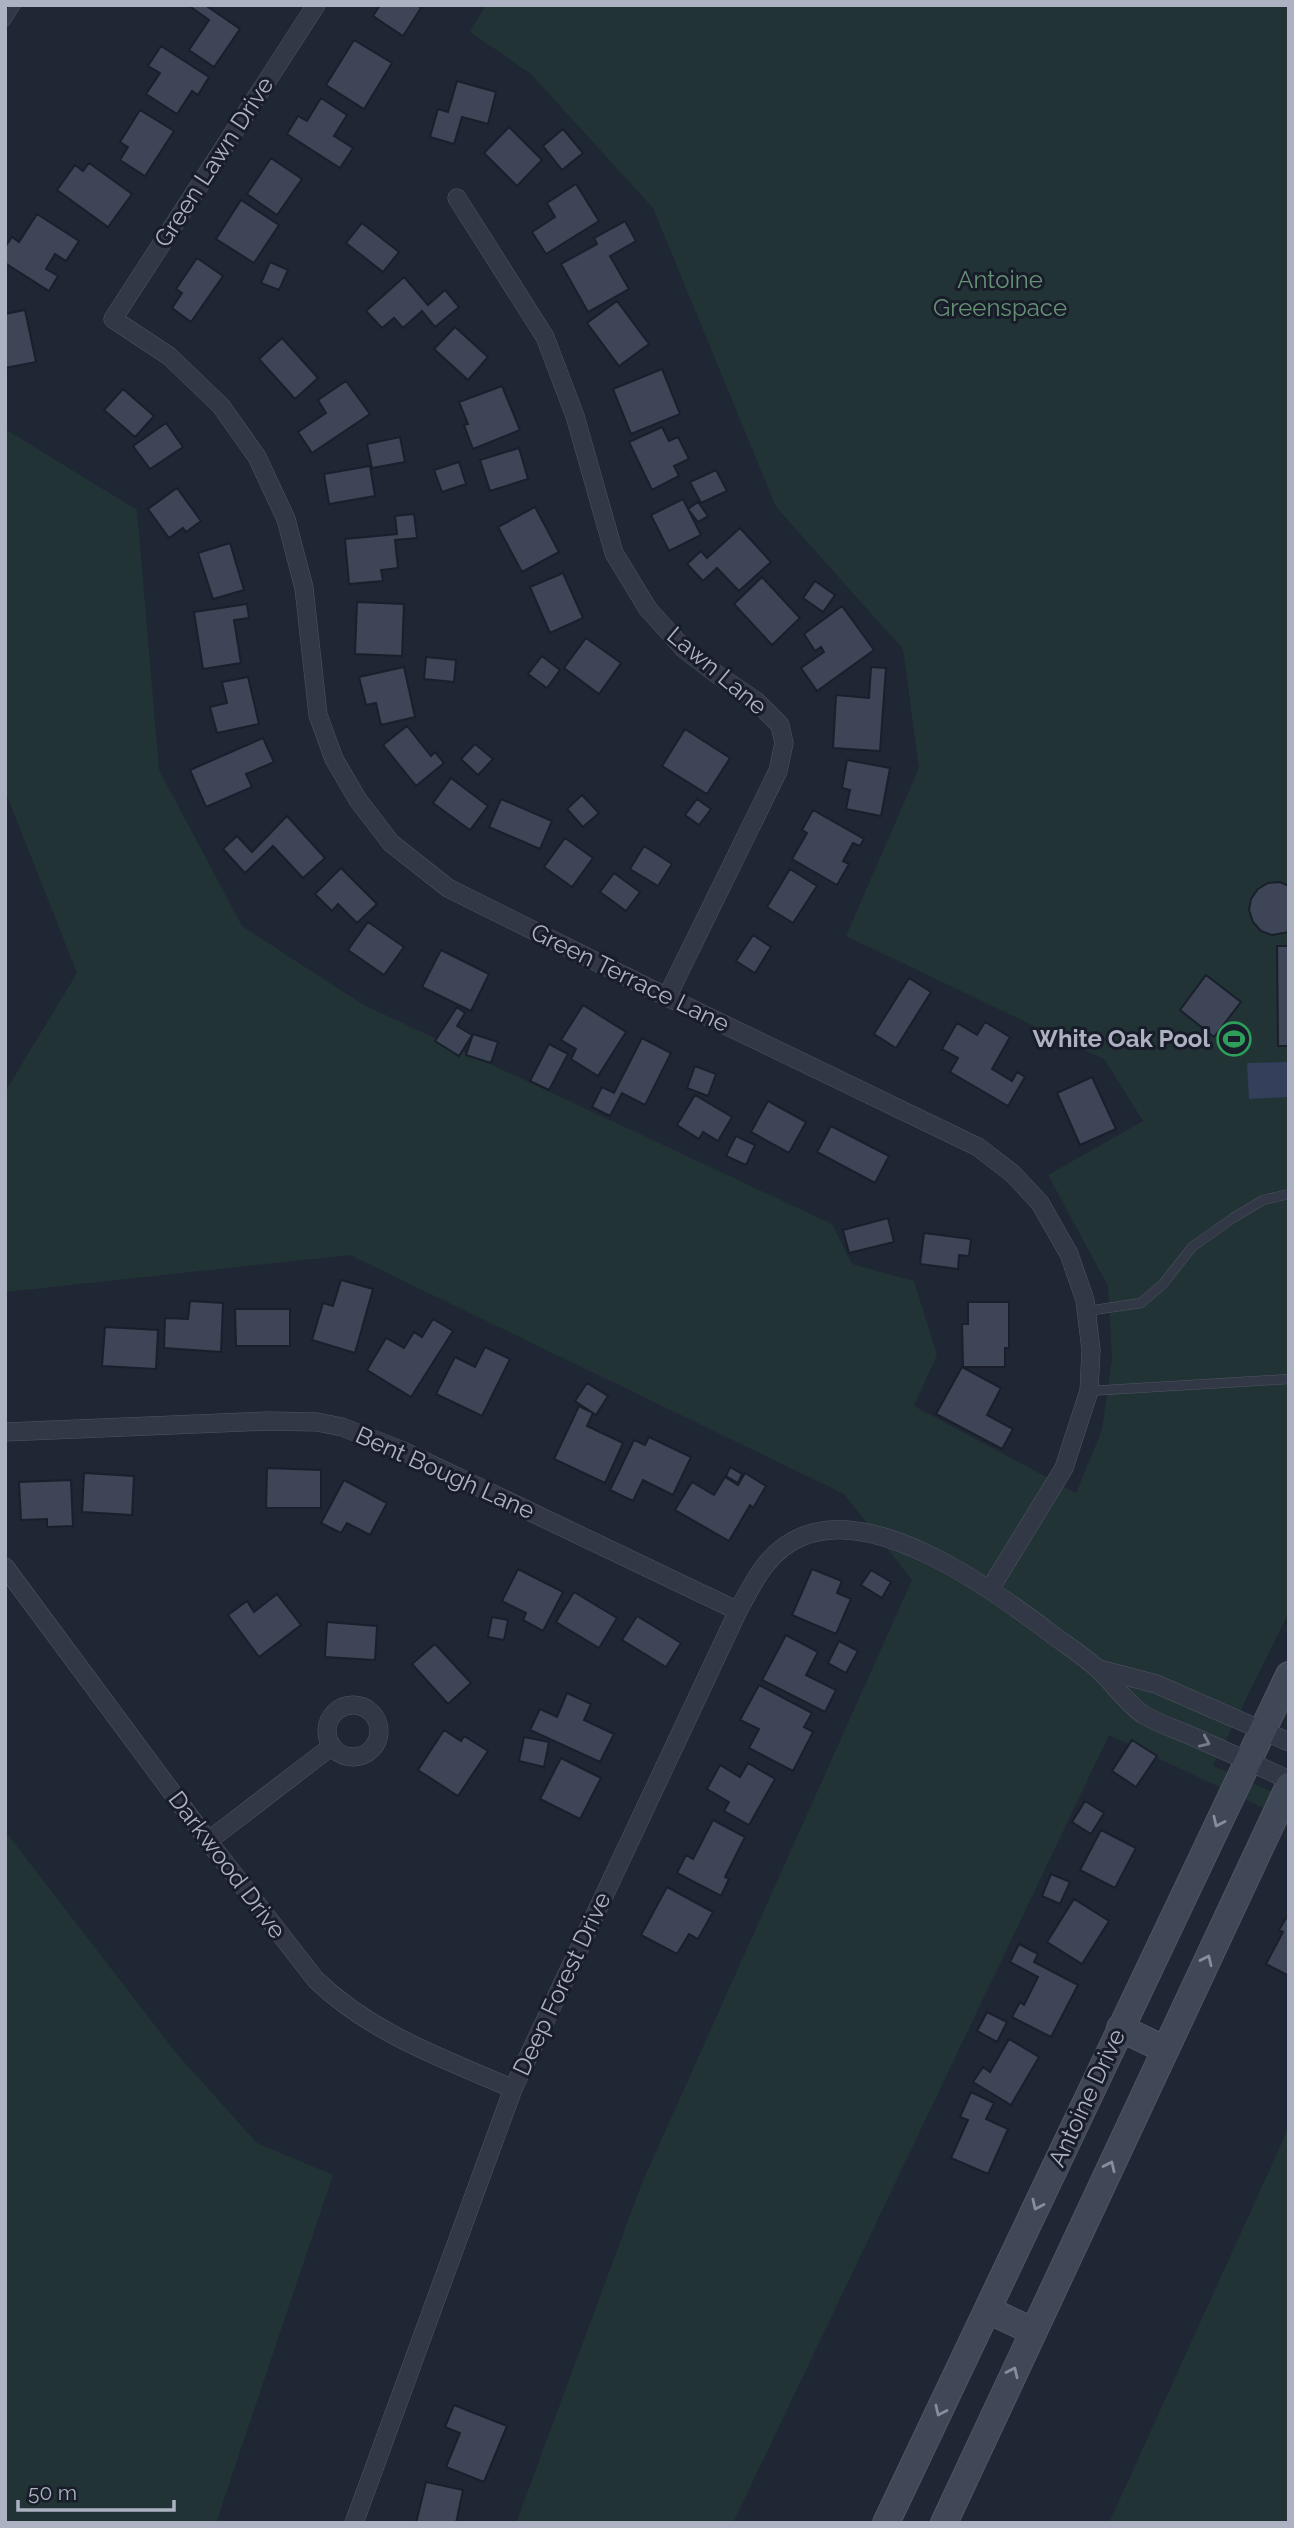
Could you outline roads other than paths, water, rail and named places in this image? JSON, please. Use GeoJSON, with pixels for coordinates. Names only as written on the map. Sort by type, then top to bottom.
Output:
{"type":"FeatureCollection","features":[{"type":"Feature","properties":{"kind":"main road","name":"Antoine Drive"},"geometry":{"type":"LineString","coordinates":[[886,2523],[1289,1675]]}},
{"type":"Feature","properties":{"kind":"main road","name":"Antoine Drive"},"geometry":{"type":"LineString","coordinates":[[944,2523],[1289,1786]]}},
{"type":"Feature","properties":{"kind":"main road"},"geometry":{"type":"LineString","coordinates":[[1120,2028],[1164,2049]]}},
{"type":"Feature","properties":{"kind":"main road"},"geometry":{"type":"LineString","coordinates":[[988,2310],[1032,2331]]}},
{"type":"Feature","properties":{"kind":"street","name":"Green Lawn Drive"},"geometry":{"type":"LineString","coordinates":[[113,319],[316,5]]}},
{"type":"Feature","properties":{"kind":"street","name":"Lawn Lane"},"geometry":{"type":"LineString","coordinates":[[457,198],[545,337],[575,416],[614,553],[648,609],[684,649],[756,701],[780,725],[784,743],[778,771],[667,997]]}},
{"type":"Feature","properties":{"kind":"street","name":"Green Terrace Lane"},"geometry":{"type":"LineString","coordinates":[[113,319],[169,356],[213,397],[257,457],[286,519],[304,588],[318,715],[334,759],[358,800],[391,843],[448,888],[978,1147],[1013,1174],[1040,1203],[1069,1254],[1085,1300],[1091,1350],[1089,1391],[1064,1468],[990,1589]]}},
{"type":"Feature","properties":{"kind":"street","name":"Bent Bough Lane"},"geometry":{"type":"LineString","coordinates":[[5,1432],[269,1421],[317,1422],[342,1427],[401,1450],[738,1611]]}},
{"type":"Feature","properties":{"kind":"street","name":"Deep Forest Drive"},"geometry":{"type":"LineString","coordinates":[[354,2523],[513,2089],[738,1611],[756,1576],[769,1559],[802,1536],[820,1531],[866,1532],[920,1550],[990,1589],[1099,1669]]}},
{"type":"Feature","properties":{"kind":"street","name":"Darkwood Drive"},"geometry":{"type":"LineString","coordinates":[[5,1567],[296,1957],[337,2000],[393,2036],[513,2089]]}},
{"type":"Feature","properties":{"kind":"street"},"geometry":{"type":"LineString","coordinates":[[1099,1669],[1156,1684],[1289,1742]]}},
{"type":"Feature","properties":{"kind":"street"},"geometry":{"type":"LineString","coordinates":[[1099,1669],[1143,1715],[1289,1780]]}},
{"type":"Feature","properties":{"kind":"street"},"geometry":{"type":"LineString","coordinates":[[208,1841],[332,1746]]}},
{"type":"Feature","properties":{"kind":"lane"},"geometry":{"type":"LineString","coordinates":[[5,22],[16,5]]}},
{"type":"Feature","properties":{"kind":"lane"},"geometry":{"type":"LineString","coordinates":[[1087,1311],[1141,1303],[1163,1284],[1192,1247],[1263,1200],[1289,1194]]}},
{"type":"Feature","properties":{"kind":"lane"},"geometry":{"type":"LineString","coordinates":[[1089,1391],[1289,1379]]}},
{"type":"Feature","properties":{"kind":"water"},"geometry":{"type":"Polygon","coordinates":[[[1289,1062],[1289,1097],[1249,1099],[1247,1063],[1289,1062]]]}},
{"type":"Feature","properties":{"kind":"place","name":"White Oak Pool"},"geometry":{"type":"Point","coordinates":[1234,1039]}},
{"type":"Feature","properties":{"kind":"park label","name":"Antoine Greenspace"},"geometry":{"type":"Point","coordinates":[1000,294]}}]}
